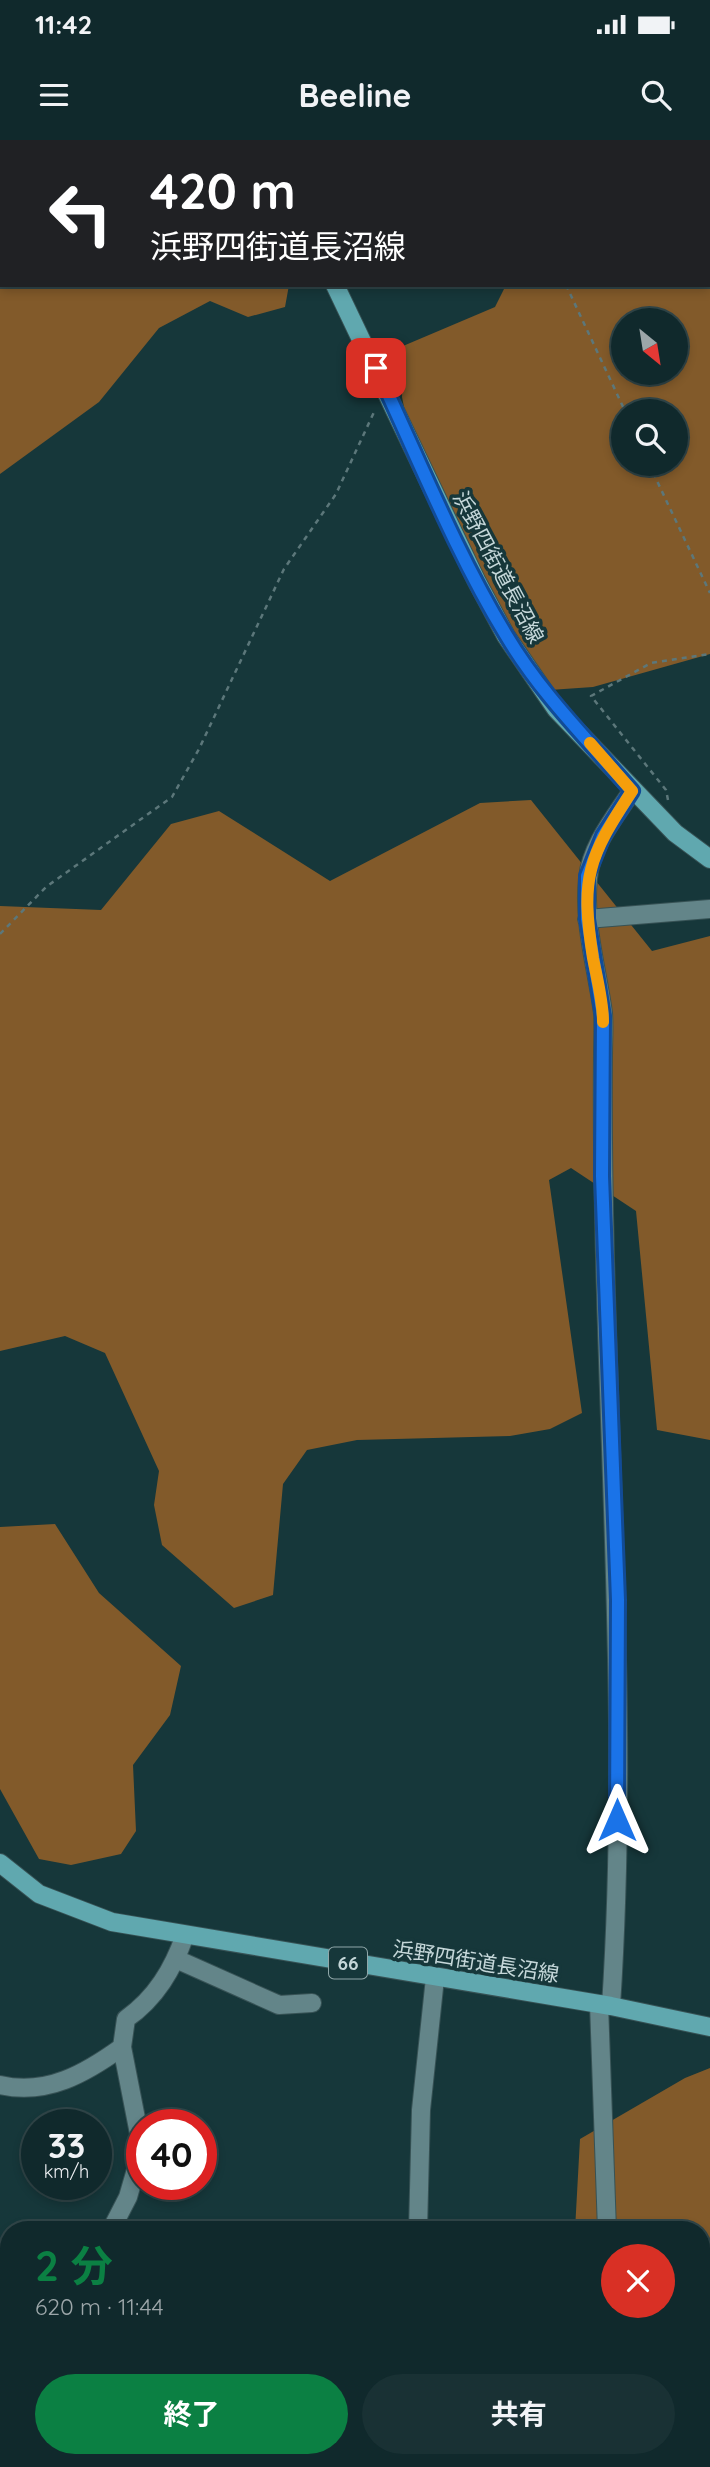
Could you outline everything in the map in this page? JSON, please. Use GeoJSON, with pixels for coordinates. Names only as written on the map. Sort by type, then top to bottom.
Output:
{"type":"FeatureCollection","features":[{"type":"Feature","properties":{"kind":"main road","name":"浜野四街道長沼線"},"geometry":{"type":"LineString","coordinates":[[336,287],[475,580],[506,636],[556,709],[675,833],[710,859]]}},
{"type":"Feature","properties":{"kind":"main road","name":"浜野四街道長沼線"},"geometry":{"type":"LineString","coordinates":[[0,1863],[39,1894],[112,1922],[605,2005],[710,2027]]}},
{"type":"Feature","properties":{"kind":"street"},"geometry":{"type":"LineString","coordinates":[[607,2221],[605,2005],[617,1919],[618,1600],[602,1176],[603,1016],[587,919],[587,876],[603,836],[632,791]]}},
{"type":"Feature","properties":{"kind":"street"},"geometry":{"type":"LineString","coordinates":[[587,919],[710,909]]}},
{"type":"Feature","properties":{"kind":"street"},"geometry":{"type":"LineString","coordinates":[[116,2221],[128,2197],[142,2150],[121,2047],[126,2019],[138,2011],[164,1980],[185,1935]]}},
{"type":"Feature","properties":{"kind":"street"},"geometry":{"type":"LineString","coordinates":[[176,1959],[279,2005],[312,2003]]}},
{"type":"Feature","properties":{"kind":"street"},"geometry":{"type":"LineString","coordinates":[[418,2221],[421,2110],[435,1978]]}},
{"type":"Feature","properties":{"kind":"street"},"geometry":{"type":"LineString","coordinates":[[0,2085],[12,2087],[57,2082],[83,2075],[121,2047]]}},
{"type":"Feature","properties":{"kind":"path"},"geometry":{"type":"LineString","coordinates":[[567,287],[619,399]]}},
{"type":"Feature","properties":{"kind":"path"},"geometry":{"type":"LineString","coordinates":[[0,934],[46,887],[172,797],[199,749],[284,569],[336,494],[386,388]]}},
{"type":"Feature","properties":{"kind":"path"},"geometry":{"type":"LineString","coordinates":[[655,476],[710,593]]}},
{"type":"Feature","properties":{"kind":"path"},"geometry":{"type":"LineString","coordinates":[[669,801],[666,790],[591,696],[650,663],[710,654]]}},
{"type":"Feature","properties":{"kind":"shaded area"},"geometry":{"type":"Polygon","coordinates":[[[0,287],[289,287],[285,307],[248,317],[210,301],[159,328],[99,402],[0,474],[0,287]]]}},
{"type":"Feature","properties":{"kind":"shaded area"},"geometry":{"type":"Polygon","coordinates":[[[505,287],[710,287],[710,654],[593,687],[535,691],[514,663],[412,447],[402,397],[403,346],[495,307],[505,287]]]}},
{"type":"Feature","properties":{"kind":"shaded area"},"geometry":{"type":"Polygon","coordinates":[[[531,800],[652,951],[710,936],[710,1440],[657,1430],[636,1211],[571,1168],[549,1180],[582,1413],[550,1429],[510,1436],[357,1440],[307,1450],[283,1484],[273,1595],[234,1608],[162,1545],[154,1505],[159,1471],[105,1353],[65,1336],[0,1351],[0,906],[101,910],[171,824],[219,811],[330,881],[480,803],[531,800]]]}},
{"type":"Feature","properties":{"kind":"shaded area"},"geometry":{"type":"Polygon","coordinates":[[[55,1524],[99,1593],[181,1666],[170,1715],[133,1765],[136,1831],[121,1854],[71,1865],[39,1859],[0,1789],[0,1527],[55,1524]]]}},
{"type":"Feature","properties":{"kind":"shaded area"},"geometry":{"type":"Polygon","coordinates":[[[710,2068],[710,2221],[575,2221],[580,2139],[685,2078],[710,2068]]]}},
{"type":"Feature","properties":{"kind":"slow traffic"},"geometry":{"type":"LineString","coordinates":[[590,743],[632,791],[603,836],[587,876],[587,919],[603,1022]]}},
{"type":"Feature","properties":{"kind":"route"},"geometry":{"type":"LineString","coordinates":[[376,368],[475,580],[506,636],[556,709],[632,791],[603,836],[587,876],[587,919],[603,1016],[602,1176],[618,1600],[617,1820]]}}]}
